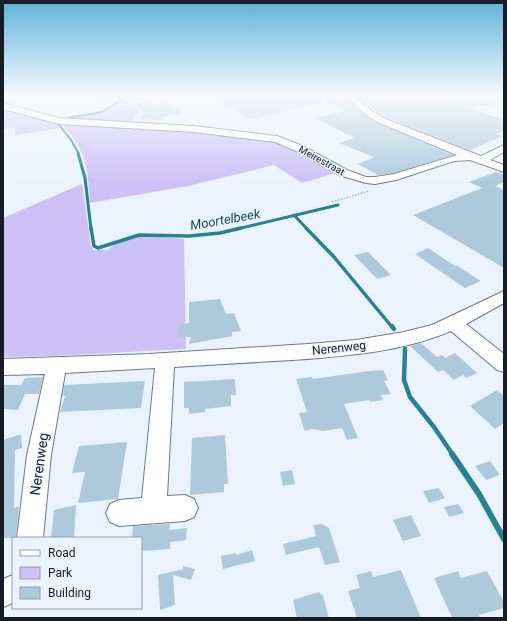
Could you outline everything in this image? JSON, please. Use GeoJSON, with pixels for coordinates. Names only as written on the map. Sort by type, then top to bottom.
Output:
{"type":"FeatureCollection","features":[{"type":"Feature","properties":{"kind":"street","name":"Meirestraat"},"geometry":{"type":"LineString","coordinates":[[112,125],[194,129],[277,139],[290,142],[347,174],[366,180],[383,180],[450,159],[477,158]]}},
{"type":"Feature","properties":{"kind":"street"},"geometry":{"type":"LineString","coordinates":[[391,125],[504,169]]}},
{"type":"Feature","properties":{"kind":"street"},"geometry":{"type":"LineString","coordinates":[[477,158],[504,148]]}},
{"type":"Feature","properties":{"kind":"street","name":"Nerenweg"},"geometry":{"type":"LineString","coordinates":[[3,367],[56,367],[346,349],[429,332],[453,323],[504,296]]}},
{"type":"Feature","properties":{"kind":"street"},"geometry":{"type":"LineString","coordinates":[[453,323],[504,365]]}},
{"type":"Feature","properties":{"kind":"street"},"geometry":{"type":"LineString","coordinates":[[154,510],[165,361]]}},
{"type":"Feature","properties":{"kind":"street","name":"Nerenweg"},"geometry":{"type":"LineString","coordinates":[[30,537],[39,456],[56,367]]}},
{"type":"Feature","properties":{"kind":"street"},"geometry":{"type":"LineString","coordinates":[[119,513],[185,508]]}},
{"type":"Feature","properties":{"kind":"path"},"geometry":{"type":"LineString","coordinates":[[332,202],[380,188],[385,185],[383,180]]}},
{"type":"Feature","properties":{"kind":"green space"},"geometry":{"type":"Polygon","coordinates":[[[3,125],[58,125],[61,128],[15,135],[15,127],[3,129],[3,125]]]}},
{"type":"Feature","properties":{"kind":"green space"},"geometry":{"type":"Polygon","coordinates":[[[62,125],[162,127],[282,141],[339,172],[302,183],[274,165],[188,186],[90,203],[88,178],[84,159],[76,142],[62,125]]]}},
{"type":"Feature","properties":{"kind":"green space"},"geometry":{"type":"Polygon","coordinates":[[[82,184],[91,246],[94,250],[108,250],[124,240],[134,238],[154,237],[184,239],[186,349],[3,357],[3,218],[82,184]]]}},
{"type":"Feature","properties":{"kind":"building"},"geometry":{"type":"Polygon","coordinates":[[[329,125],[381,125],[453,155],[394,173],[378,175],[358,164],[374,157],[339,143],[354,138],[329,125]]]}},
{"type":"Feature","properties":{"kind":"building"},"geometry":{"type":"Polygon","coordinates":[[[405,125],[504,125],[504,130],[496,134],[503,136],[470,150],[405,125]]]}},
{"type":"Feature","properties":{"kind":"building"},"geometry":{"type":"Polygon","coordinates":[[[496,172],[504,175],[504,182],[495,186],[504,190],[504,268],[413,215],[482,188],[469,182],[496,172]]]}},
{"type":"Feature","properties":{"kind":"building"},"geometry":{"type":"Polygon","coordinates":[[[428,248],[481,281],[465,288],[415,254],[428,248]]]}},
{"type":"Feature","properties":{"kind":"building"},"geometry":{"type":"Polygon","coordinates":[[[368,252],[391,275],[377,279],[354,255],[368,252]]]}},
{"type":"Feature","properties":{"kind":"building"},"geometry":{"type":"Polygon","coordinates":[[[220,299],[226,314],[234,313],[241,331],[232,332],[232,336],[189,344],[191,337],[178,337],[178,325],[189,323],[189,302],[220,299]]]}},
{"type":"Feature","properties":{"kind":"building"},"geometry":{"type":"Polygon","coordinates":[[[421,343],[437,357],[442,355],[445,358],[455,353],[477,373],[466,378],[463,375],[454,380],[443,370],[438,372],[410,346],[421,343]]]}},
{"type":"Feature","properties":{"kind":"building"},"geometry":{"type":"Polygon","coordinates":[[[383,370],[388,380],[384,381],[391,394],[381,395],[383,400],[370,402],[369,400],[344,404],[358,438],[347,440],[342,428],[323,431],[312,429],[305,431],[299,413],[307,412],[296,379],[312,377],[313,379],[383,370]]]}},
{"type":"Feature","properties":{"kind":"building"},"geometry":{"type":"Polygon","coordinates":[[[43,377],[39,394],[25,394],[18,410],[3,409],[3,385],[21,385],[25,378],[43,377]]]}},
{"type":"Feature","properties":{"kind":"building"},"geometry":{"type":"Polygon","coordinates":[[[235,379],[236,395],[231,395],[231,406],[205,409],[205,412],[189,414],[189,408],[184,408],[184,382],[235,379]]]}},
{"type":"Feature","properties":{"kind":"building"},"geometry":{"type":"Polygon","coordinates":[[[145,381],[141,408],[60,412],[65,396],[63,396],[64,385],[145,381]]]}},
{"type":"Feature","properties":{"kind":"building"},"geometry":{"type":"Polygon","coordinates":[[[497,390],[504,396],[504,423],[495,429],[470,406],[497,390]]]}},
{"type":"Feature","properties":{"kind":"building"},"geometry":{"type":"Polygon","coordinates":[[[21,434],[22,448],[15,450],[14,508],[19,506],[16,537],[12,538],[3,538],[3,440],[21,434]]]}},
{"type":"Feature","properties":{"kind":"building"},"geometry":{"type":"Polygon","coordinates":[[[225,435],[228,484],[224,484],[224,492],[190,495],[192,438],[225,435]]]}},
{"type":"Feature","properties":{"kind":"building"},"geometry":{"type":"Polygon","coordinates":[[[127,442],[118,499],[78,503],[85,472],[72,473],[79,446],[127,442]]]}},
{"type":"Feature","properties":{"kind":"building"},"geometry":{"type":"Polygon","coordinates":[[[490,461],[500,475],[486,480],[475,466],[490,461]]]}},
{"type":"Feature","properties":{"kind":"building"},"geometry":{"type":"Polygon","coordinates":[[[292,470],[295,484],[283,486],[280,472],[292,470]]]}},
{"type":"Feature","properties":{"kind":"building"},"geometry":{"type":"Polygon","coordinates":[[[439,488],[445,498],[429,503],[423,491],[439,488]]]}},
{"type":"Feature","properties":{"kind":"building"},"geometry":{"type":"Polygon","coordinates":[[[458,504],[464,513],[449,517],[444,507],[458,504]]]}},
{"type":"Feature","properties":{"kind":"building"},"geometry":{"type":"Polygon","coordinates":[[[76,505],[74,537],[51,537],[54,510],[76,505]]]}},
{"type":"Feature","properties":{"kind":"building"},"geometry":{"type":"Polygon","coordinates":[[[411,515],[421,536],[403,541],[393,520],[411,515]]]}},
{"type":"Feature","properties":{"kind":"building"},"geometry":{"type":"Polygon","coordinates":[[[170,524],[169,530],[187,528],[186,540],[170,542],[170,549],[142,551],[142,537],[132,537],[133,526],[170,524]]]}},
{"type":"Feature","properties":{"kind":"building"},"geometry":{"type":"Polygon","coordinates":[[[322,524],[329,528],[340,562],[325,565],[319,547],[286,555],[283,544],[316,536],[313,525],[322,524]]]}},
{"type":"Feature","properties":{"kind":"building"},"geometry":{"type":"Polygon","coordinates":[[[252,550],[255,561],[223,569],[221,556],[236,553],[236,555],[252,550]]]}},
{"type":"Feature","properties":{"kind":"building"},"geometry":{"type":"Polygon","coordinates":[[[183,566],[195,569],[191,580],[173,575],[175,605],[160,610],[158,575],[183,569],[183,566]]]}},
{"type":"Feature","properties":{"kind":"building"},"geometry":{"type":"Polygon","coordinates":[[[401,570],[421,618],[357,618],[348,591],[360,588],[356,575],[371,571],[373,577],[401,570]]]}},
{"type":"Feature","properties":{"kind":"building"},"geometry":{"type":"Polygon","coordinates":[[[458,571],[461,578],[487,571],[504,602],[504,608],[479,615],[480,618],[452,618],[434,578],[458,571]]]}},
{"type":"Feature","properties":{"kind":"building"},"geometry":{"type":"Polygon","coordinates":[[[319,592],[323,596],[329,618],[297,618],[293,600],[319,592]]]}},
{"type":"Feature","properties":{"kind":"waterway","name":"Moortelbeek"},"geometry":{"type":"LineString","coordinates":[[59,125],[71,140],[79,154]]}},
{"type":"Feature","properties":{"kind":"waterway","name":"Moortelbeek"},"geometry":{"type":"LineString","coordinates":[[78,153],[85,178],[91,229]]}},
{"type":"Feature","properties":{"kind":"waterway"},"geometry":{"type":"LineString","coordinates":[[294,215],[338,205]]}},
{"type":"Feature","properties":{"kind":"waterway","name":"Moortelbeek"},"geometry":{"type":"LineString","coordinates":[[237,229],[294,215]]}},
{"type":"Feature","properties":{"kind":"waterway","name":"Moortelbeek"},"geometry":{"type":"LineString","coordinates":[[294,215],[307,229]]}},
{"type":"Feature","properties":{"kind":"waterway","name":"Moortelbeek"},"geometry":{"type":"LineString","coordinates":[[91,228],[94,246],[98,248],[139,235],[189,236],[220,233],[241,228]]}},
{"type":"Feature","properties":{"kind":"waterway","name":"Moortelbeek"},"geometry":{"type":"LineString","coordinates":[[306,228],[334,257],[392,327]]}},
{"type":"Feature","properties":{"kind":"waterway","name":"Moortelbeek"},"geometry":{"type":"LineString","coordinates":[[405,349],[404,380],[410,397],[434,427],[453,455]]}},
{"type":"Feature","properties":{"kind":"waterway","name":"Moortelbeek"},"geometry":{"type":"LineString","coordinates":[[452,454],[479,494],[504,539]]}}]}
